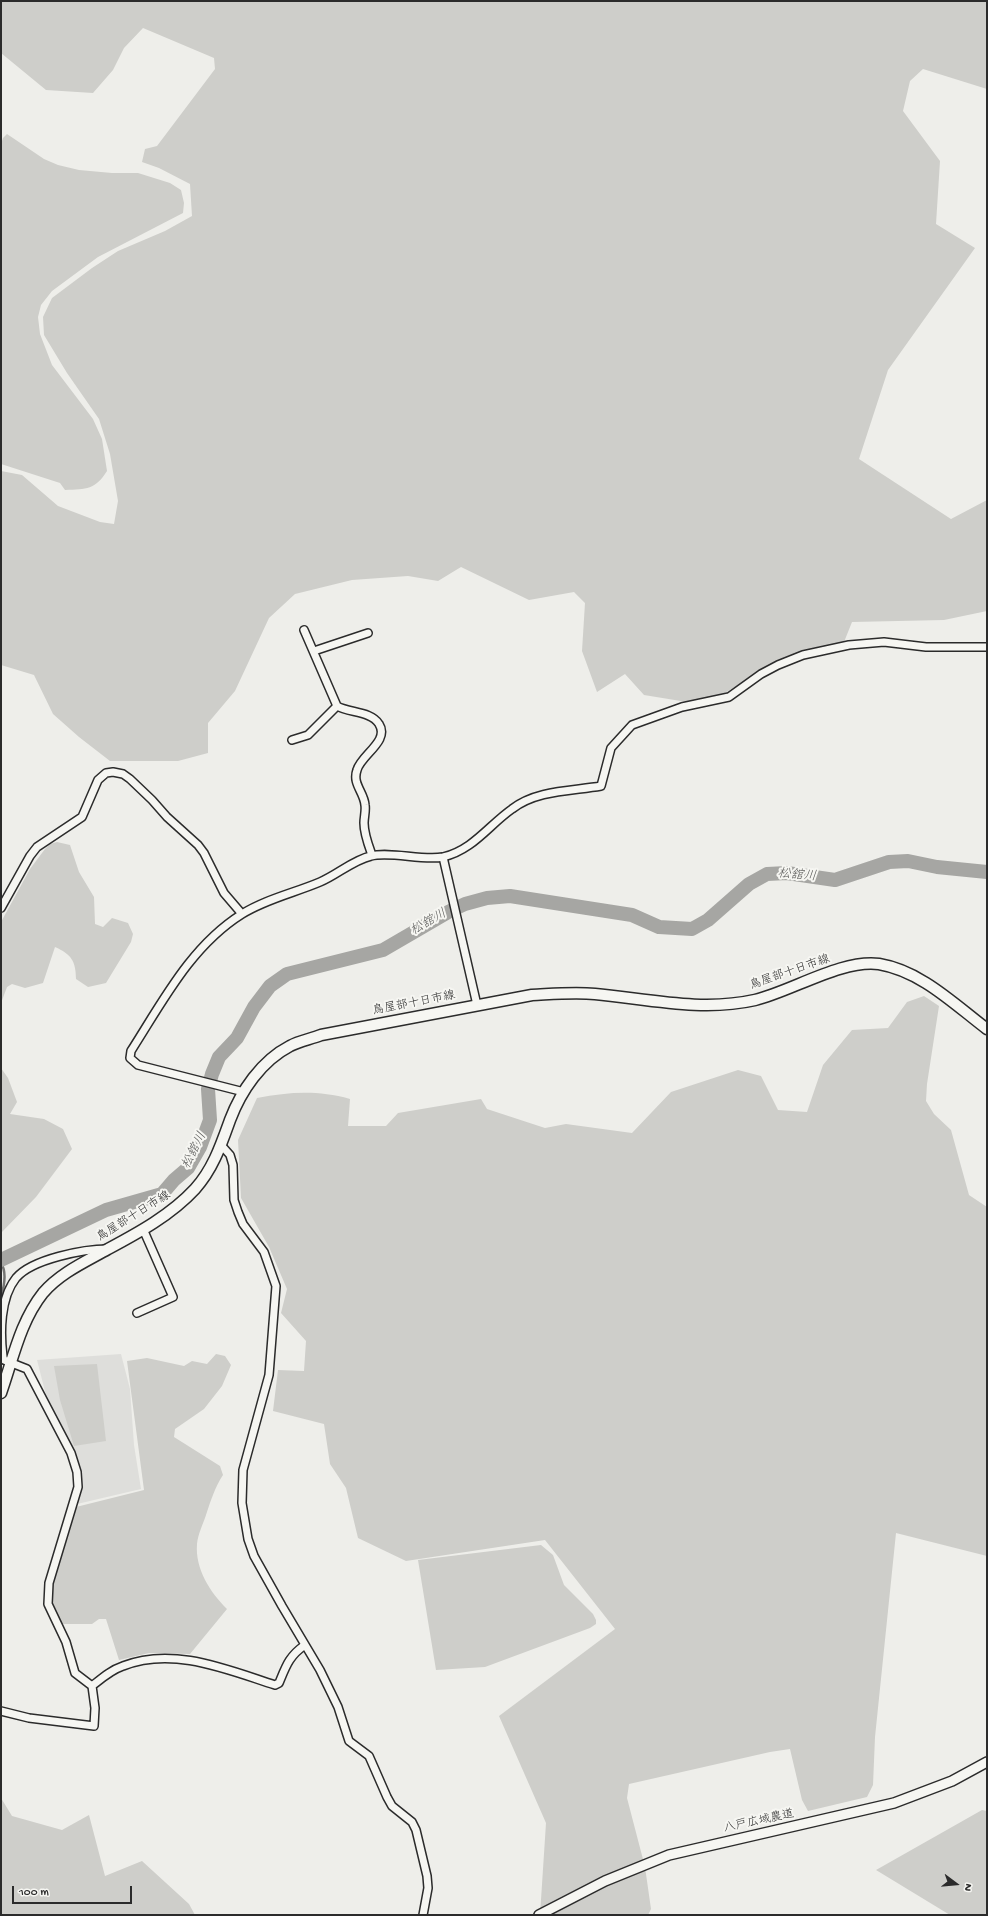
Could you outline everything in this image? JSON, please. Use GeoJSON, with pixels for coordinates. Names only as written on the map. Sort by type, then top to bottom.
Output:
{"type":"FeatureCollection","features":[{"type":"Feature","properties":{"kind":"main road","name":"鳥屋部十日市線"},"geometry":{"type":"LineString","coordinates":[[1,1393],[12,1363],[22,1328],[31,1310],[44,1292],[71,1270],[168,1213],[195,1189],[209,1170],[222,1146],[231,1118],[254,1076],[270,1060],[290,1046],[321,1035],[532,995],[561,993],[594,994],[704,1006],[728,1004],[755,1000],[852,966],[877,964],[902,970],[916,976],[987,1029]]}},
{"type":"Feature","properties":{"kind":"street"},"geometry":{"type":"LineString","coordinates":[[304,630],[337,706],[373,718],[379,724],[381,731],[380,739],[360,763],[355,776],[356,783],[365,804],[365,834],[372,855]]}},
{"type":"Feature","properties":{"kind":"street"},"geometry":{"type":"LineString","coordinates":[[314,651],[368,633]]}},
{"type":"Feature","properties":{"kind":"street"},"geometry":{"type":"LineString","coordinates":[[244,1092],[138,1064],[130,1058],[131,1050],[179,975],[196,953],[214,935],[242,914],[278,897],[321,882],[372,855],[443,857],[478,840],[512,808],[527,800],[541,795],[602,786],[611,748],[632,725],[682,707],[729,697],[746,684],[778,665],[826,649],[884,642],[926,647],[987,646]]}},
{"type":"Feature","properties":{"kind":"street"},"geometry":{"type":"LineString","coordinates":[[292,740],[308,735],[337,706]]}},
{"type":"Feature","properties":{"kind":"street"},"geometry":{"type":"LineString","coordinates":[[1,908],[30,856],[37,847],[82,817],[98,780],[106,773],[113,772],[123,774],[130,779],[167,817],[198,845],[204,853],[224,893],[242,914]]}},
{"type":"Feature","properties":{"kind":"street"},"geometry":{"type":"LineString","coordinates":[[443,857],[477,1005]]}},
{"type":"Feature","properties":{"kind":"street"},"geometry":{"type":"LineString","coordinates":[[222,1146],[230,1155],[233,1164],[234,1200],[238,1212],[243,1224],[264,1252],[276,1286],[268,1375],[243,1470],[242,1503],[244,1522],[254,1556],[320,1670],[338,1707],[349,1740],[368,1756],[392,1806],[412,1822],[416,1830],[427,1876],[428,1888],[423,1915]]}},
{"type":"Feature","properties":{"kind":"street"},"geometry":{"type":"LineString","coordinates":[[136,1312],[173,1297],[143,1229]]}},
{"type":"Feature","properties":{"kind":"street"},"geometry":{"type":"LineString","coordinates":[[1,1711],[29,1718],[94,1726],[95,1708],[92,1686],[75,1673],[66,1642],[48,1604],[49,1583],[78,1487],[77,1472],[71,1453],[28,1369],[4,1360],[3,1358],[2,1321],[6,1300],[15,1279],[26,1269],[60,1256],[94,1249],[109,1248]]}},
{"type":"Feature","properties":{"kind":"street"},"geometry":{"type":"LineString","coordinates":[[92,1686],[109,1673],[123,1665],[157,1659],[207,1664],[242,1673],[275,1685],[279,1683],[294,1652],[305,1645]]}},
{"type":"Feature","properties":{"kind":"street","name":"八戸広域農道"},"geometry":{"type":"LineString","coordinates":[[539,1915],[605,1881],[669,1855],[894,1803],[952,1781],[987,1762]]}},
{"type":"Feature","properties":{"kind":"shaded area"},"geometry":{"type":"Polygon","coordinates":[[[1,1],[987,1],[987,89],[923,69],[910,81],[903,111],[940,161],[936,224],[975,248],[888,370],[859,459],[951,519],[987,500],[987,611],[944,620],[852,622],[844,642],[817,650],[733,688],[718,697],[693,703],[644,695],[625,674],[597,692],[582,651],[585,603],[574,592],[529,600],[461,567],[438,581],[408,576],[352,580],[295,594],[269,618],[235,691],[208,723],[208,753],[178,761],[110,761],[79,737],[53,714],[34,675],[1,665],[1,471],[22,475],[58,506],[100,522],[114,524],[118,501],[110,454],[99,419],[67,373],[44,335],[43,317],[52,298],[92,268],[118,251],[165,231],[192,216],[190,184],[159,168],[142,162],[145,149],[157,146],[215,69],[214,58],[143,28],[124,48],[113,70],[93,93],[46,90],[1,53],[1,1]]]}},
{"type":"Feature","properties":{"kind":"shaded area"},"geometry":{"type":"Polygon","coordinates":[[[7,134],[44,159],[58,165],[79,170],[112,173],[138,173],[170,183],[181,190],[184,203],[183,213],[98,257],[52,291],[41,305],[38,317],[40,334],[52,365],[93,419],[102,439],[107,471],[98,482],[85,489],[65,490],[60,483],[1,464],[1,144],[3,138],[7,134]]]}},
{"type":"Feature","properties":{"kind":"shaded area"},"geometry":{"type":"Polygon","coordinates":[[[57,842],[70,845],[79,872],[94,897],[95,924],[103,927],[112,918],[128,923],[133,934],[131,942],[106,983],[88,987],[76,979],[74,963],[69,955],[55,947],[43,983],[25,988],[12,984],[7,987],[1,1003],[1,922],[30,869],[50,844],[57,842]]]}},
{"type":"Feature","properties":{"kind":"shaded area"},"geometry":{"type":"Polygon","coordinates":[[[924,996],[939,1006],[927,1084],[926,1101],[934,1114],[951,1130],[969,1195],[987,1207],[987,1556],[896,1533],[875,1737],[873,1785],[867,1797],[808,1811],[802,1800],[790,1749],[770,1752],[629,1784],[627,1798],[645,1867],[651,1909],[648,1915],[540,1915],[546,1823],[499,1716],[615,1629],[545,1540],[406,1561],[358,1538],[346,1488],[330,1464],[324,1424],[273,1411],[278,1370],[304,1371],[306,1341],[281,1313],[287,1289],[269,1247],[241,1198],[238,1140],[257,1098],[292,1093],[326,1094],[350,1099],[348,1126],[386,1126],[398,1113],[481,1099],[487,1109],[545,1128],[566,1124],[632,1133],[671,1092],[738,1070],[761,1076],[778,1110],[807,1112],[823,1065],[852,1030],[888,1028],[907,1002],[924,996]]]}},
{"type":"Feature","properties":{"kind":"shaded area"},"geometry":{"type":"Polygon","coordinates":[[[1,1068],[8,1078],[17,1102],[10,1114],[44,1119],[63,1129],[72,1149],[36,1197],[1,1233],[1,1068]]]}},
{"type":"Feature","properties":{"kind":"shaded area"},"geometry":{"type":"Polygon","coordinates":[[[121,1354],[130,1389],[134,1445],[141,1489],[77,1504],[81,1491],[80,1479],[49,1407],[37,1360],[121,1354]]]}},
{"type":"Feature","properties":{"kind":"shaded area"},"geometry":{"type":"Polygon","coordinates":[[[216,1354],[225,1356],[231,1365],[222,1386],[204,1409],[175,1429],[174,1437],[220,1466],[223,1475],[213,1494],[199,1533],[197,1553],[198,1562],[205,1580],[227,1609],[190,1654],[149,1653],[119,1660],[106,1619],[99,1619],[92,1624],[62,1624],[52,1601],[54,1578],[76,1507],[144,1490],[127,1361],[147,1358],[184,1366],[192,1361],[207,1364],[216,1354]]]}},
{"type":"Feature","properties":{"kind":"shaded area"},"geometry":{"type":"Polygon","coordinates":[[[97,1364],[106,1441],[74,1446],[60,1400],[54,1366],[97,1364]]]}},
{"type":"Feature","properties":{"kind":"shaded area"},"geometry":{"type":"Polygon","coordinates":[[[541,1545],[553,1555],[564,1585],[593,1614],[596,1624],[590,1628],[485,1667],[436,1670],[418,1560],[541,1545]]]}},
{"type":"Feature","properties":{"kind":"shaded area"},"geometry":{"type":"Polygon","coordinates":[[[1,1798],[12,1816],[62,1830],[89,1815],[105,1876],[142,1861],[189,1904],[195,1915],[1,1915],[1,1798]]]}},
{"type":"Feature","properties":{"kind":"shaded area"},"geometry":{"type":"Polygon","coordinates":[[[982,1810],[987,1811],[987,1915],[950,1915],[876,1870],[982,1810]]]}},
{"type":"Feature","properties":{"kind":"waterway","name":"松舘川"},"geometry":{"type":"LineString","coordinates":[[1,1260],[106,1210],[162,1194],[174,1180],[188,1168],[200,1147],[210,1120],[208,1089],[219,1057],[237,1038],[254,1007],[270,986],[287,974],[383,950],[450,911],[465,904],[487,898],[510,896],[632,915],[659,927],[692,929],[708,920],[749,884],[767,874],[787,873],[835,880],[889,862],[908,861],[937,867],[987,872]]}},
{"type":"Feature","properties":{"kind":"waterway"},"geometry":{"type":"LineString","coordinates":[[1,1263],[4,1271],[4,1284],[1,1297]]}}]}
